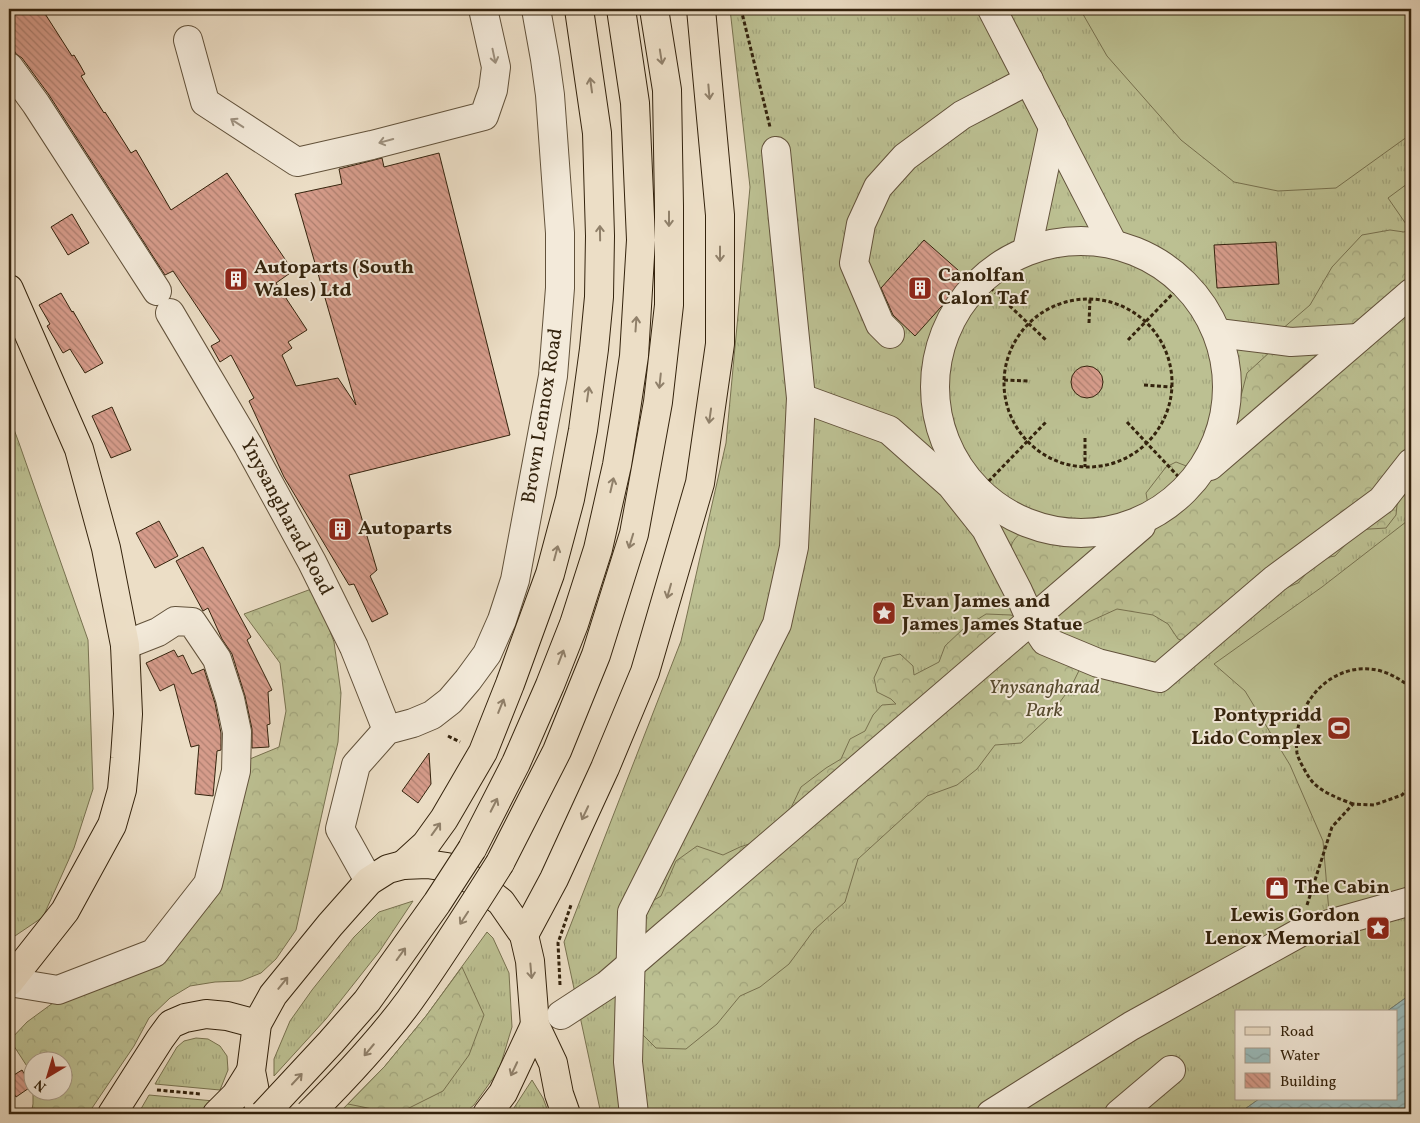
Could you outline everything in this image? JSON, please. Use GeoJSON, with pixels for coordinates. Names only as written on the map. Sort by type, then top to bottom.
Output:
{"type":"FeatureCollection","features":[{"type":"Feature","properties":{"kind":"main road"},"geometry":{"type":"LineString","coordinates":[[403,865],[426,844],[444,819],[483,752],[550,574],[570,499],[583,430],[599,297],[600,236],[597,133],[579,9]]}},
{"type":"Feature","properties":{"kind":"main road"},"geometry":{"type":"LineString","coordinates":[[566,1114],[559,1094],[553,1063],[535,1025],[530,960],[524,935],[502,902],[474,881],[447,867],[427,864],[403,865],[388,869],[369,881],[330,925],[273,995],[257,1024],[251,1072],[256,1096],[263,1114],[367,1001],[438,902],[472,849],[516,763],[574,624],[598,549],[617,465],[634,356],[641,240],[635,103],[621,9]]}},
{"type":"Feature","properties":{"kind":"main road"},"geometry":{"type":"LineString","coordinates":[[309,1114],[368,1052],[409,1001],[446,948],[500,863],[557,750],[596,656],[634,534],[658,402],[669,305],[667,90],[654,9]]}},
{"type":"Feature","properties":{"kind":"main road"},"geometry":{"type":"LineString","coordinates":[[524,935],[554,879],[605,768],[645,672],[700,483],[720,344],[720,215],[701,9]]}},
{"type":"Feature","properties":{"kind":"main road"},"geometry":{"type":"LineString","coordinates":[[9,289],[79,449],[106,548],[125,645],[128,714],[122,790],[112,825],[65,911],[9,982]]}},
{"type":"Feature","properties":{"kind":"main road"},"geometry":{"type":"LineString","coordinates":[[112,1114],[171,1024],[185,1018],[206,1014],[227,1016],[257,1024]]}},
{"type":"Feature","properties":{"kind":"main road"},"geometry":{"type":"LineString","coordinates":[[487,1114],[503,1093],[535,1025]]}},
{"type":"Feature","properties":{"kind":"main road"},"geometry":{"type":"LineString","coordinates":[[211,1104],[236,1095],[251,1072]]}},
{"type":"Feature","properties":{"kind":"street"},"geometry":{"type":"LineString","coordinates":[[188,40],[205,102],[297,162],[484,116],[493,90],[496,67],[483,9]]}},
{"type":"Feature","properties":{"kind":"street","name":"Brown Lennox Road"},"geometry":{"type":"LineString","coordinates":[[400,726],[432,715],[450,701],[487,654],[502,620],[515,580],[552,386],[560,288],[560,233],[550,95],[536,9]]}},
{"type":"Feature","properties":{"kind":"street"},"geometry":{"type":"LineString","coordinates":[[992,9],[1113,244]]}},
{"type":"Feature","properties":{"kind":"street","name":"Ynysangharad Road"},"geometry":{"type":"LineString","coordinates":[[9,67],[36,104],[163,302],[248,445],[312,562],[354,647],[400,726]]}},
{"type":"Feature","properties":{"kind":"street"},"geometry":{"type":"LineString","coordinates":[[890,334],[880,324],[854,263],[861,224],[878,187],[905,157],[962,115],[1029,80]]}},
{"type":"Feature","properties":{"kind":"street"},"geometry":{"type":"LineString","coordinates":[[1027,250],[1053,127]]}},
{"type":"Feature","properties":{"kind":"street"},"geometry":{"type":"LineString","coordinates":[[634,1114],[628,1062],[632,912],[777,624],[794,547],[801,398],[776,151]]}},
{"type":"Feature","properties":{"kind":"street"},"geometry":{"type":"LineString","coordinates":[[1151,516],[1115,530],[1076,534],[1038,528],[1002,512],[972,486],[950,453],[937,416],[934,376],[942,337],[958,306],[981,279],[1002,262],[1027,250],[1069,241],[1113,244],[1157,261],[1193,292],[1218,333],[1228,382],[1222,431],[1194,481]]}},
{"type":"Feature","properties":{"kind":"street"},"geometry":{"type":"LineString","coordinates":[[561,1015],[607,985],[1151,516],[1171,503],[1411,293]]}},
{"type":"Feature","properties":{"kind":"street"},"geometry":{"type":"LineString","coordinates":[[1218,333],[1291,342],[1358,338]]}},
{"type":"Feature","properties":{"kind":"street"},"geometry":{"type":"LineString","coordinates":[[801,398],[889,430],[951,485],[986,528],[1031,620],[1045,641],[1098,663],[1159,678],[1275,579],[1382,500],[1411,463]]}},
{"type":"Feature","properties":{"kind":"street"},"geometry":{"type":"LineString","coordinates":[[9,982],[58,990],[154,952],[208,884],[236,771],[237,732],[230,699],[217,659],[192,622],[175,621],[158,632],[125,645]]}},
{"type":"Feature","properties":{"kind":"street"},"geometry":{"type":"LineString","coordinates":[[369,881],[340,829],[356,765],[400,726]]}},
{"type":"Feature","properties":{"kind":"street"},"geometry":{"type":"LineString","coordinates":[[991,1114],[1131,1026],[1301,932],[1411,901]]}},
{"type":"Feature","properties":{"kind":"street"},"geometry":{"type":"LineString","coordinates":[[1119,1114],[1171,1070]]}},
{"type":"Feature","properties":{"kind":"path"},"geometry":{"type":"LineString","coordinates":[[741,9],[776,151]]}},
{"type":"Feature","properties":{"kind":"path"},"geometry":{"type":"LineString","coordinates":[[981,279],[1046,340]]}},
{"type":"Feature","properties":{"kind":"path"},"geometry":{"type":"LineString","coordinates":[[1128,340],[1183,284]]}},
{"type":"Feature","properties":{"kind":"path"},"geometry":{"type":"LineString","coordinates":[[1082,298],[1090,299],[1109,301],[1134,312],[1155,330],[1168,354],[1173,377],[1171,400],[1164,421],[1148,443],[1133,455],[1112,464],[1089,468],[1067,465],[1045,456],[1027,442],[1012,420],[1004,393],[1004,380],[1005,366],[1014,340],[1032,319],[1055,304],[1082,298]]}},
{"type":"Feature","properties":{"kind":"path"},"geometry":{"type":"LineString","coordinates":[[1089,323],[1090,299]]}},
{"type":"Feature","properties":{"kind":"path"},"geometry":{"type":"LineString","coordinates":[[1004,380],[1030,381]]}},
{"type":"Feature","properties":{"kind":"path"},"geometry":{"type":"LineString","coordinates":[[1144,385],[1172,387]]}},
{"type":"Feature","properties":{"kind":"path"},"geometry":{"type":"LineString","coordinates":[[979,491],[1046,422]]}},
{"type":"Feature","properties":{"kind":"path"},"geometry":{"type":"LineString","coordinates":[[1127,422],[1148,443],[1194,481]]}},
{"type":"Feature","properties":{"kind":"path"},"geometry":{"type":"LineString","coordinates":[[1085,438],[1085,467]]}},
{"type":"Feature","properties":{"kind":"path"},"geometry":{"type":"LineString","coordinates":[[1411,686],[1380,670],[1363,669],[1349,671],[1329,679],[1316,692],[1304,709],[1297,731],[1297,755],[1311,781],[1333,797],[1353,804],[1374,805],[1402,795],[1411,785]]}},
{"type":"Feature","properties":{"kind":"path"},"geometry":{"type":"LineString","coordinates":[[1306,930],[1307,906],[1332,827],[1353,804]]}},
{"type":"Feature","properties":{"kind":"path"},"geometry":{"type":"LineString","coordinates":[[133,1081],[147,1089],[211,1104]]}},
{"type":"Feature","properties":{"kind":"green space","name":"Ynysangharad Park"},"geometry":{"type":"Polygon","coordinates":[[[730,9],[1411,9],[1411,994],[1389,1010],[1235,1010],[1235,1100],[1258,1100],[1238,1114],[601,1114],[564,942],[681,641],[726,443],[750,187],[730,9]]]}},
{"type":"Feature","properties":{"kind":"green space"},"geometry":{"type":"Polygon","coordinates":[[[1080,9],[1411,9],[1411,134],[1336,188],[1278,191],[1234,182],[1181,140],[1107,56],[1080,9]]]}},
{"type":"Feature","properties":{"kind":"green space"},"geometry":{"type":"Polygon","coordinates":[[[1411,181],[1411,220],[1406,224],[1388,198],[1411,181]]]}},
{"type":"Feature","properties":{"kind":"green space"},"geometry":{"type":"Polygon","coordinates":[[[1411,229],[1411,483],[1397,505],[1396,515],[1386,528],[1354,530],[1346,544],[1335,556],[1319,559],[1298,583],[1276,592],[1195,645],[1178,639],[1168,624],[1153,615],[1117,609],[1082,625],[1070,624],[1060,627],[1044,614],[1009,560],[1013,542],[1018,536],[1026,528],[1065,537],[1085,520],[1099,517],[1111,538],[1146,532],[1154,520],[1146,493],[1166,467],[1176,462],[1194,469],[1204,455],[1230,438],[1247,373],[1271,351],[1281,330],[1310,305],[1332,267],[1362,235],[1390,230],[1404,232],[1411,229]]]}},
{"type":"Feature","properties":{"kind":"green space"},"geometry":{"type":"Polygon","coordinates":[[[9,416],[88,640],[93,789],[74,848],[43,917],[9,940],[9,416]]]}},
{"type":"Feature","properties":{"kind":"green space","name":"Pontypridd Lido Complex"},"geometry":{"type":"Polygon","coordinates":[[[1411,518],[1411,886],[1329,912],[1323,841],[1290,765],[1245,691],[1214,664],[1322,587],[1411,518]]]}},
{"type":"Feature","properties":{"kind":"green space"},"geometry":{"type":"Polygon","coordinates":[[[314,588],[334,642],[341,693],[338,742],[296,930],[276,959],[261,973],[241,981],[215,982],[190,986],[170,998],[149,1018],[134,1046],[88,1114],[31,1114],[33,1100],[72,1100],[72,1050],[22,1050],[22,1059],[10,1040],[27,1022],[57,1000],[201,908],[245,761],[279,747],[286,711],[280,663],[244,614],[314,588]]]}},
{"type":"Feature","properties":{"kind":"green space"},"geometry":{"type":"Polygon","coordinates":[[[986,614],[1011,615],[1034,627],[1063,633],[1090,648],[1071,687],[1048,718],[1021,743],[995,745],[977,769],[957,785],[927,796],[858,859],[845,902],[814,930],[789,964],[760,987],[740,996],[717,1024],[686,1049],[656,1048],[629,1021],[639,917],[649,903],[661,896],[676,861],[697,846],[723,855],[764,839],[788,814],[801,787],[841,759],[850,739],[865,731],[873,715],[882,705],[896,704],[891,699],[877,692],[874,678],[883,658],[900,654],[913,666],[914,675],[939,662],[945,646],[964,628],[986,614]]]}},
{"type":"Feature","properties":{"kind":"green space"},"geometry":{"type":"Polygon","coordinates":[[[413,901],[379,952],[326,1019],[274,1076],[274,1059],[290,1021],[354,937],[379,912],[413,901]]]}},
{"type":"Feature","properties":{"kind":"green space"},"geometry":{"type":"Polygon","coordinates":[[[487,932],[493,938],[509,973],[512,1027],[499,1070],[474,1105],[463,1114],[338,1114],[385,1066],[426,1016],[487,932]]]}},
{"type":"Feature","properties":{"kind":"green space"},"geometry":{"type":"Polygon","coordinates":[[[462,967],[484,1015],[469,1055],[443,1091],[397,1114],[348,1104],[385,1066],[426,1016],[462,967]]]}},
{"type":"Feature","properties":{"kind":"green space"},"geometry":{"type":"Polygon","coordinates":[[[196,1038],[208,1039],[220,1046],[227,1056],[228,1070],[220,1090],[155,1084],[177,1047],[184,1041],[196,1038]]]}},
{"type":"Feature","properties":{"kind":"green space"},"geometry":{"type":"Polygon","coordinates":[[[532,1080],[543,1098],[549,1114],[510,1114],[532,1080]]]}},
{"type":"Feature","properties":{"kind":"green space"},"geometry":{"type":"Polygon","coordinates":[[[149,1095],[214,1101],[200,1114],[138,1114],[149,1095]]]}},
{"type":"Feature","properties":{"kind":"water"},"geometry":{"type":"Polygon","coordinates":[[[1411,994],[1411,1105],[1398,1114],[1238,1114],[1258,1100],[1398,1100],[1398,1010],[1389,1010],[1411,994]]]}},
{"type":"Feature","properties":{"kind":"building"},"geometry":{"type":"Polygon","coordinates":[[[9,9],[42,9],[72,56],[74,55],[80,65],[85,74],[81,76],[104,113],[131,153],[136,150],[171,210],[227,173],[293,271],[276,283],[307,330],[288,342],[292,348],[282,355],[296,386],[338,378],[356,405],[295,194],[342,184],[339,169],[382,158],[384,167],[439,153],[510,435],[349,475],[377,570],[370,576],[388,614],[372,622],[354,584],[349,585],[284,477],[249,401],[254,398],[231,355],[220,362],[211,346],[220,341],[173,271],[165,275],[49,95],[22,58],[16,54],[9,41],[9,9]]]}},
{"type":"Feature","properties":{"kind":"building"},"geometry":{"type":"Polygon","coordinates":[[[72,214],[89,243],[68,255],[51,227],[72,214]]]}},
{"type":"Feature","properties":{"kind":"building","name":"Canolfan Calon Taf"},"geometry":{"type":"Polygon","coordinates":[[[924,240],[967,278],[915,336],[893,315],[881,288],[924,240]]]}},
{"type":"Feature","properties":{"kind":"building"},"geometry":{"type":"Polygon","coordinates":[[[1276,242],[1279,284],[1217,288],[1214,245],[1276,242]]]}},
{"type":"Feature","properties":{"kind":"building"},"geometry":{"type":"Polygon","coordinates":[[[61,293],[103,363],[85,373],[70,349],[63,353],[47,326],[50,324],[39,305],[61,293]]]}},
{"type":"Feature","properties":{"kind":"building"},"geometry":{"type":"Polygon","coordinates":[[[1087,366],[1093,367],[1098,371],[1102,376],[1102,388],[1098,393],[1093,397],[1087,398],[1081,397],[1076,393],[1072,388],[1071,382],[1072,376],[1076,371],[1081,367],[1087,366]]]}},
{"type":"Feature","properties":{"kind":"building"},"geometry":{"type":"Polygon","coordinates":[[[112,407],[131,450],[111,458],[92,416],[112,407]]]}},
{"type":"Feature","properties":{"kind":"building"},"geometry":{"type":"Polygon","coordinates":[[[159,521],[178,556],[155,568],[136,533],[159,521]]]}},
{"type":"Feature","properties":{"kind":"building"},"geometry":{"type":"Polygon","coordinates":[[[203,547],[251,637],[247,640],[272,690],[268,692],[270,724],[267,725],[269,747],[252,748],[252,729],[245,696],[232,654],[222,639],[208,608],[203,611],[176,561],[203,547]]]}},
{"type":"Feature","properties":{"kind":"building"},"geometry":{"type":"Polygon","coordinates":[[[174,650],[178,657],[183,655],[192,674],[204,669],[215,703],[221,733],[221,750],[217,751],[213,796],[195,794],[199,745],[191,747],[174,684],[160,691],[146,663],[174,650]]]}},
{"type":"Feature","properties":{"kind":"building"},"geometry":{"type":"Polygon","coordinates":[[[429,753],[431,784],[418,803],[402,791],[429,753]]]}},
{"type":"Feature","properties":{"kind":"building"},"geometry":{"type":"Polygon","coordinates":[[[22,1070],[22,1093],[16,1097],[9,1086],[9,1078],[22,1070]]]}},
{"type":"Feature","properties":{"kind":"place","name":"Autoparts (South Wales) Ltd"},"geometry":{"type":"Point","coordinates":[236,279]}},
{"type":"Feature","properties":{"kind":"place","name":"Canolfan Calon Taf"},"geometry":{"type":"Point","coordinates":[920,288]}},
{"type":"Feature","properties":{"kind":"place","name":"Autoparts"},"geometry":{"type":"Point","coordinates":[340,529]}},
{"type":"Feature","properties":{"kind":"place","name":"Evan James and James James Statue"},"geometry":{"type":"Point","coordinates":[884,613]}},
{"type":"Feature","properties":{"kind":"place","name":"Pontypridd Lido Complex"},"geometry":{"type":"Point","coordinates":[1339,728]}},
{"type":"Feature","properties":{"kind":"place","name":"The Cabin"},"geometry":{"type":"Point","coordinates":[1277,888]}},
{"type":"Feature","properties":{"kind":"place","name":"Lewis Gordon Lenox Memorial"},"geometry":{"type":"Point","coordinates":[1378,928]}}]}
